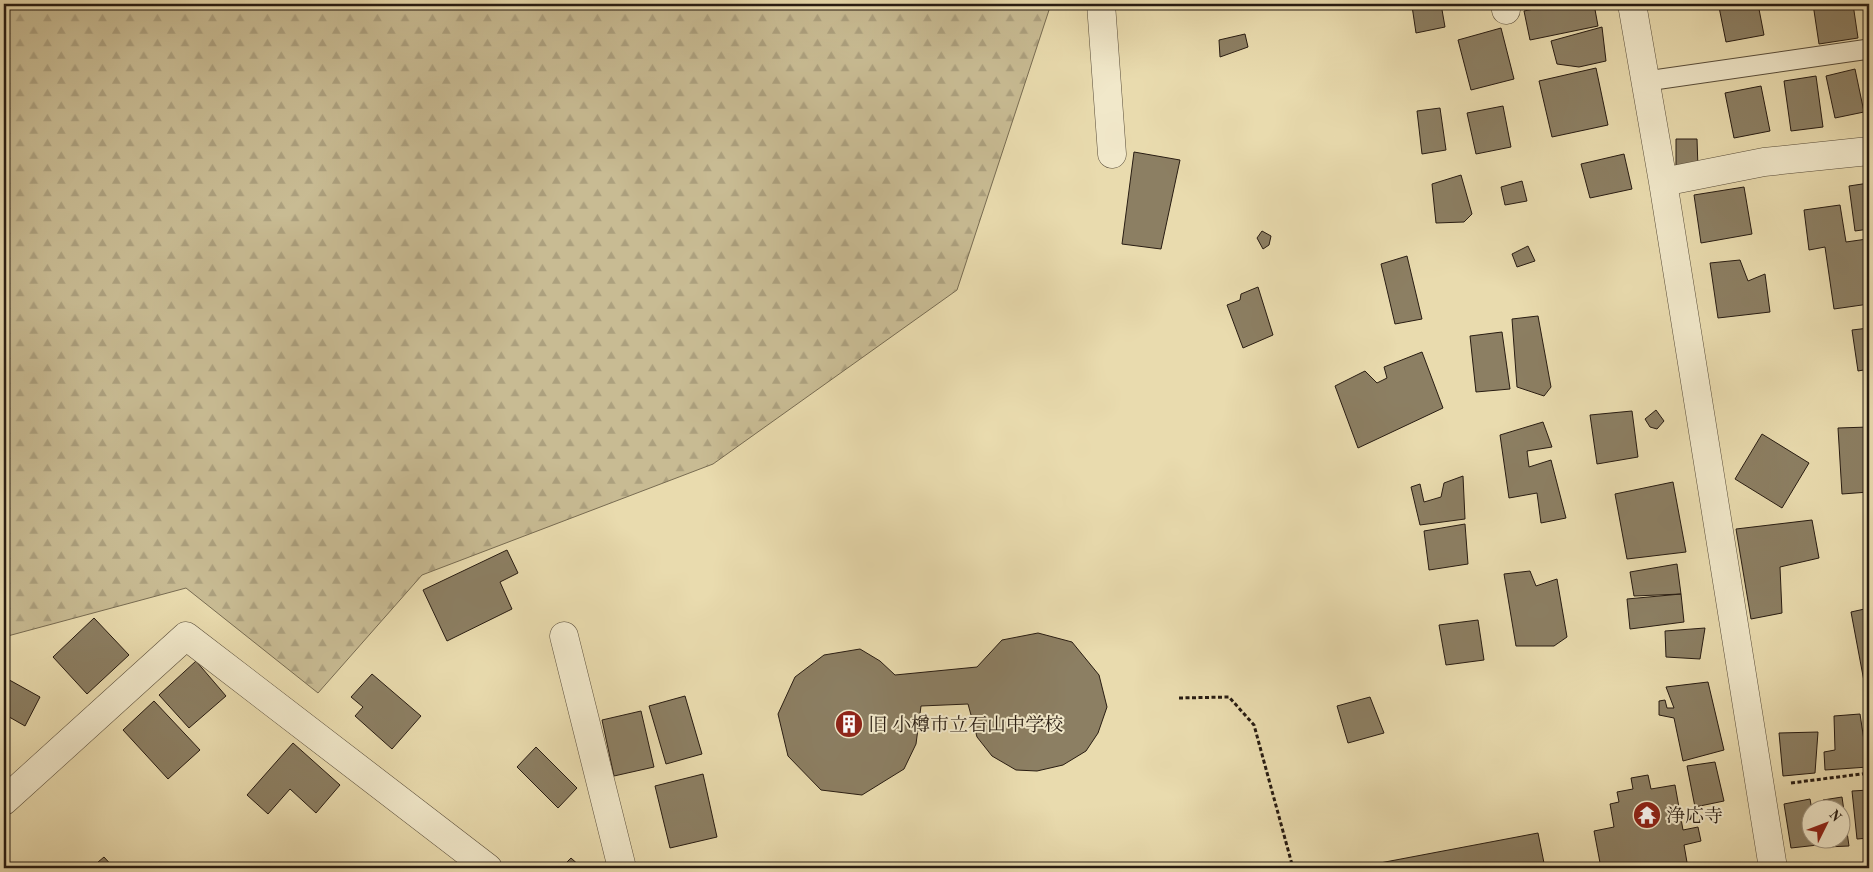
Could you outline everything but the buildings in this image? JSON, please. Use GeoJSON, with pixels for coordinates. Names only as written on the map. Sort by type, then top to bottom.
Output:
{"type":"FeatureCollection","features":[{"type":"Feature","properties":{"kind":"street"},"geometry":{"type":"LineString","coordinates":[[1101,4],[1112,154]]}},
{"type":"Feature","properties":{"kind":"street"},"geometry":{"type":"LineString","coordinates":[[1632,4],[1663,182],[1773,868]]}},
{"type":"Feature","properties":{"kind":"street"},"geometry":{"type":"LineString","coordinates":[[1663,182],[1764,162],[1869,151]]}},
{"type":"Feature","properties":{"kind":"street"},"geometry":{"type":"LineString","coordinates":[[4,801],[186,636],[488,868]]}},
{"type":"Feature","properties":{"kind":"street"},"geometry":{"type":"LineString","coordinates":[[564,636],[622,868]]}},
{"type":"Feature","properties":{"kind":"lane"},"geometry":{"type":"LineString","coordinates":[[1646,81],[1869,49]]}},
{"type":"Feature","properties":{"kind":"path"},"geometry":{"type":"LineString","coordinates":[[1178,698],[1229,697],[1254,725],[1293,868]]}},
{"type":"Feature","properties":{"kind":"path"},"geometry":{"type":"LineString","coordinates":[[1761,786],[1869,773]]}},
{"type":"Feature","properties":{"kind":"green space"},"geometry":{"type":"Polygon","coordinates":[[[4,4],[1051,4],[957,290],[713,464],[422,575],[318,693],[186,588],[4,637],[4,4]]]}},
{"type":"Feature","properties":{"kind":"place","name":"旧 小樽市立石山中学校"},"geometry":{"type":"Point","coordinates":[849,724]}},
{"type":"Feature","properties":{"kind":"place","name":"浄応寺"},"geometry":{"type":"Point","coordinates":[1647,815]}}]}
